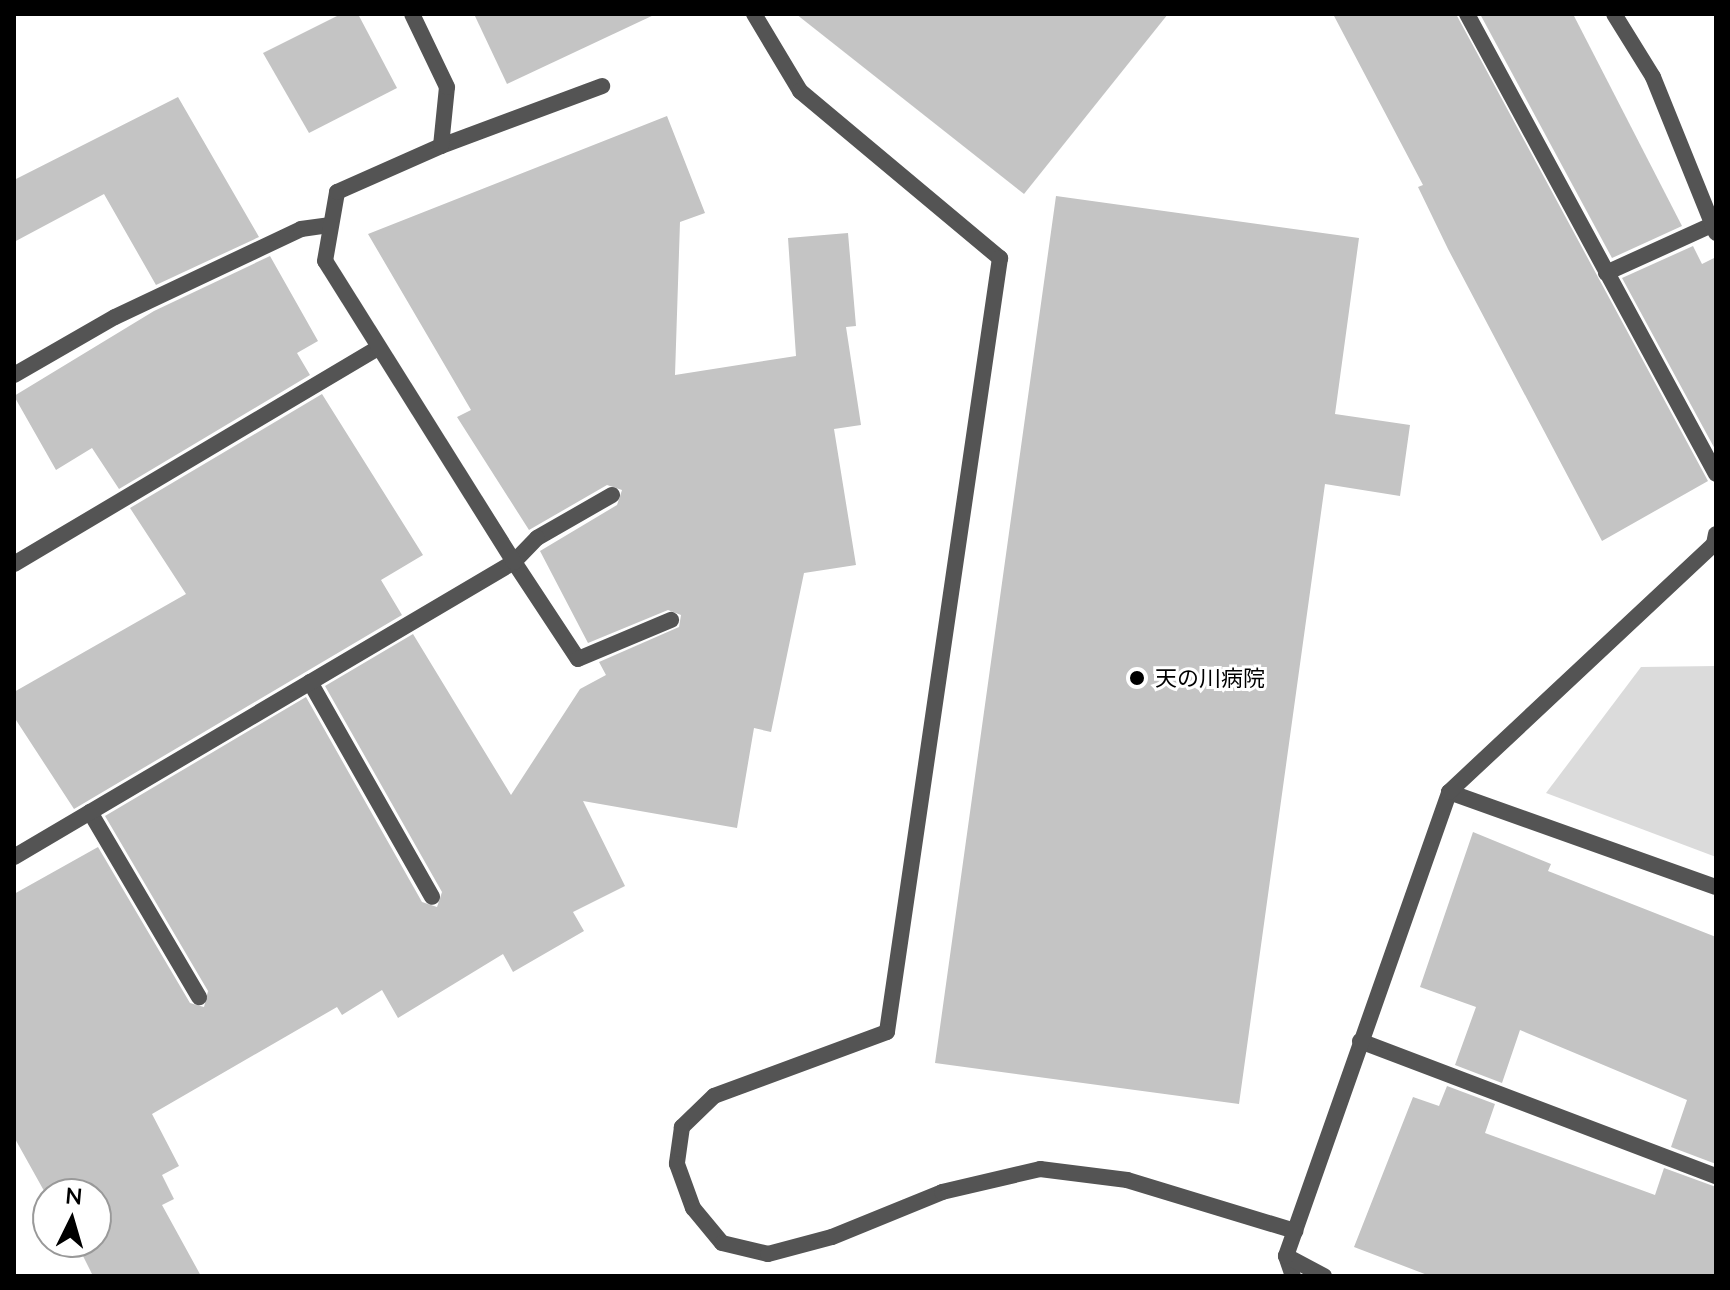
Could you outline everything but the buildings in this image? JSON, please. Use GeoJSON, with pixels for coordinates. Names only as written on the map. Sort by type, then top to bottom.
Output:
{"type":"FeatureCollection","features":[{"type":"Feature","properties":{"kind":"street"},"geometry":{"type":"LineString","coordinates":[[412,14],[447,87],[441,146]]}},
{"type":"Feature","properties":{"kind":"street"},"geometry":{"type":"LineString","coordinates":[[754,14],[800,91],[1000,258],[887,1032],[714,1096],[682,1127],[677,1164],[693,1208],[722,1243],[768,1254],[832,1237],[942,1192],[1040,1169],[1127,1180],[1295,1231]]}},
{"type":"Feature","properties":{"kind":"street"},"geometry":{"type":"LineString","coordinates":[[1467,14],[1716,474]]}},
{"type":"Feature","properties":{"kind":"street"},"geometry":{"type":"LineString","coordinates":[[1606,273],[1714,229],[1653,77],[1614,14]]}},
{"type":"Feature","properties":{"kind":"street"},"geometry":{"type":"LineString","coordinates":[[602,86],[441,146],[337,192],[325,261],[376,349],[578,659],[671,620]]}},
{"type":"Feature","properties":{"kind":"street"},"geometry":{"type":"LineString","coordinates":[[14,375],[115,317],[301,229],[331,225]]}},
{"type":"Feature","properties":{"kind":"street"},"geometry":{"type":"LineString","coordinates":[[14,564],[376,349]]}},
{"type":"Feature","properties":{"kind":"street"},"geometry":{"type":"LineString","coordinates":[[14,857],[514,562],[537,538],[612,495]]}},
{"type":"Feature","properties":{"kind":"street"},"geometry":{"type":"LineString","coordinates":[[1293,1276],[1286,1256],[1449,792],[1714,544],[1716,534]]}},
{"type":"Feature","properties":{"kind":"street"},"geometry":{"type":"LineString","coordinates":[[310,682],[432,897]]}},
{"type":"Feature","properties":{"kind":"street"},"geometry":{"type":"LineString","coordinates":[[1449,792],[1716,887]]}},
{"type":"Feature","properties":{"kind":"street"},"geometry":{"type":"LineString","coordinates":[[90,812],[199,997]]}},
{"type":"Feature","properties":{"kind":"street"},"geometry":{"type":"LineString","coordinates":[[1360,1041],[1716,1176]]}},
{"type":"Feature","properties":{"kind":"street"},"geometry":{"type":"LineString","coordinates":[[1286,1256],[1324,1276]]}},
{"type":"Feature","properties":{"kind":"shaded area"},"geometry":{"type":"Polygon","coordinates":[[[1716,666],[1716,857],[1546,793],[1641,667],[1716,666]]]}},
{"type":"Feature","properties":{"kind":"place","name":"天の川病院"},"geometry":{"type":"Point","coordinates":[1137,678]}}]}
